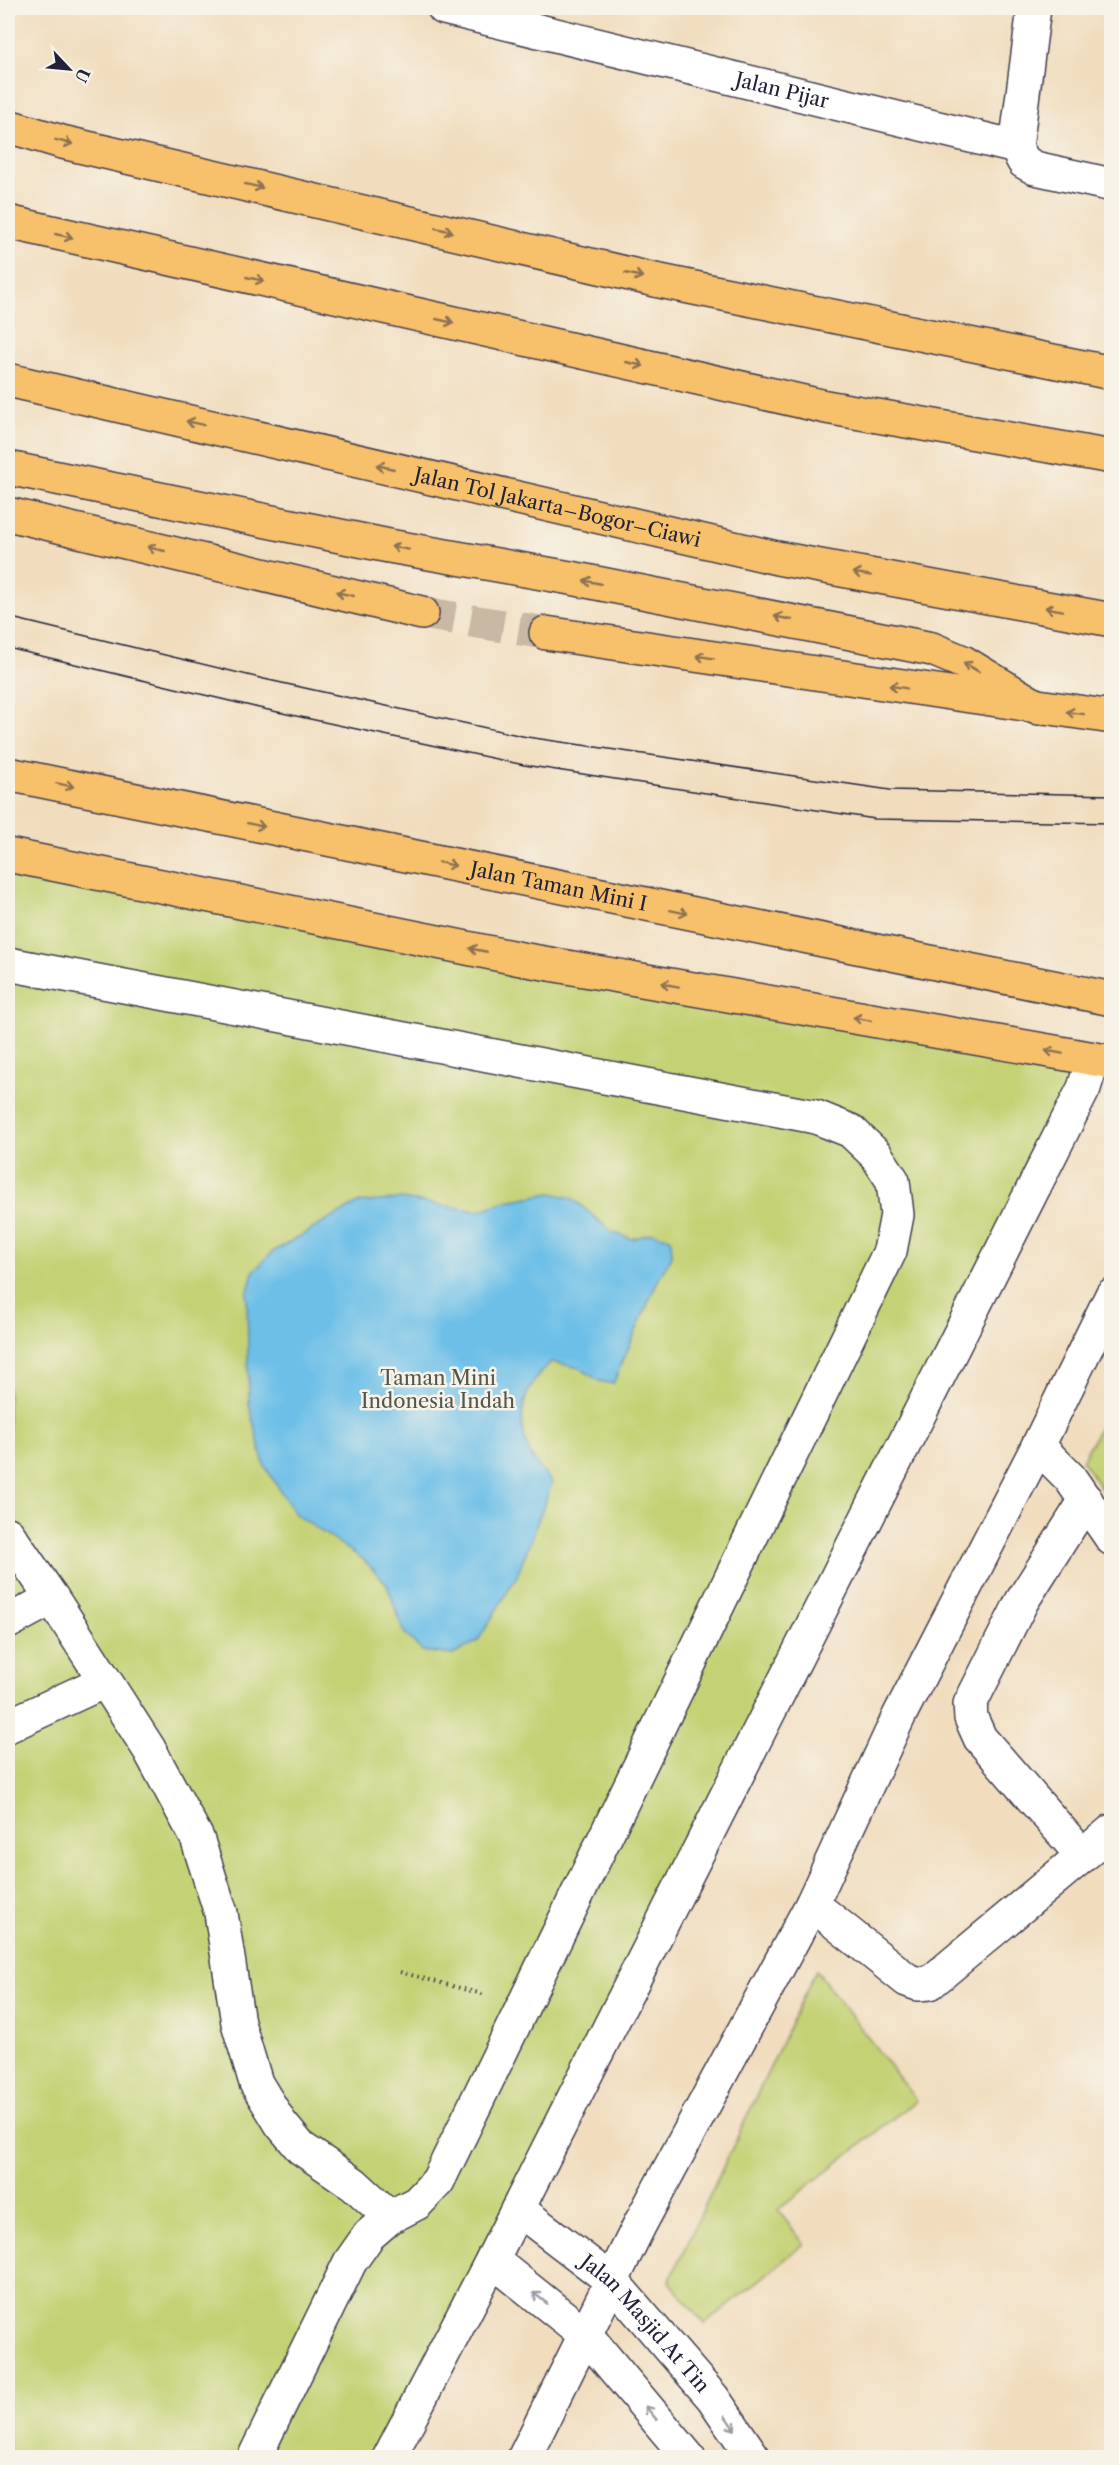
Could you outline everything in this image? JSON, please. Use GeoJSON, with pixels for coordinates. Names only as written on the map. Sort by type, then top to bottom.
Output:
{"type":"FeatureCollection","features":[{"type":"Feature","properties":{"kind":"main road"},"geometry":{"type":"LineString","coordinates":[[8,126],[62,142],[655,280],[1112,373]]}},
{"type":"Feature","properties":{"kind":"main road"},"geometry":{"type":"LineString","coordinates":[[8,222],[826,407],[1112,457]]}},
{"type":"Feature","properties":{"kind":"main road","name":"Jalan Tol Jakarta–Bogor–Ciawi"},"geometry":{"type":"LineString","coordinates":[[8,380],[777,558],[1112,620]]}},
{"type":"Feature","properties":{"kind":"main road"},"geometry":{"type":"LineString","coordinates":[[8,468],[389,546],[587,581],[932,649],[963,662],[1039,708]]}},
{"type":"Feature","properties":{"kind":"main road"},"geometry":{"type":"LineString","coordinates":[[8,514],[423,613]]}},
{"type":"Feature","properties":{"kind":"main road"},"geometry":{"type":"LineString","coordinates":[[546,633],[1039,708],[1112,717]]}},
{"type":"Feature","properties":{"kind":"main road","name":"Jalan Taman Mini I"},"geometry":{"type":"LineString","coordinates":[[8,774],[1112,999]]}},
{"type":"Feature","properties":{"kind":"main road"},"geometry":{"type":"LineString","coordinates":[[8,855],[521,959],[1102,1061]]}},
{"type":"Feature","properties":{"kind":"street","name":"Jalan Pijar"},"geometry":{"type":"LineString","coordinates":[[444,8],[1016,147]]}},
{"type":"Feature","properties":{"kind":"street"},"geometry":{"type":"LineString","coordinates":[[1034,8],[1016,147],[1024,162],[1035,168],[1112,185]]}},
{"type":"Feature","properties":{"kind":"street"},"geometry":{"type":"LineString","coordinates":[[8,964],[816,1117],[851,1131],[876,1155],[893,1181],[897,1215],[890,1251],[438,2181],[417,2203],[390,2217],[369,2235],[350,2262],[254,2457]]}},
{"type":"Feature","properties":{"kind":"street"},"geometry":{"type":"LineString","coordinates":[[389,2457],[518,2209],[1073,1110],[1102,1061]]}},
{"type":"Feature","properties":{"kind":"street"},"geometry":{"type":"LineString","coordinates":[[524,2457],[640,2224],[812,1904],[899,1716],[1038,1446],[1112,1295]]}},
{"type":"Feature","properties":{"kind":"street"},"geometry":{"type":"LineString","coordinates":[[1038,1446],[1070,1478],[1112,1539]]}},
{"type":"Feature","properties":{"kind":"street"},"geometry":{"type":"LineString","coordinates":[[1081,1854],[980,1737],[971,1718],[970,1704],[1022,1601],[1086,1500]]}},
{"type":"Feature","properties":{"kind":"street"},"geometry":{"type":"LineString","coordinates":[[8,1534],[149,1749],[197,1838],[221,1912],[238,2023],[256,2083],[281,2124],[301,2148],[354,2184],[390,2217]]}},
{"type":"Feature","properties":{"kind":"street"},"geometry":{"type":"LineString","coordinates":[[8,1622],[52,1598]]}},
{"type":"Feature","properties":{"kind":"street"},"geometry":{"type":"LineString","coordinates":[[8,1726],[105,1681]]}},
{"type":"Feature","properties":{"kind":"street"},"geometry":{"type":"LineString","coordinates":[[812,1904],[907,1980],[918,1984],[930,1983],[1081,1854],[1112,1831]]}},
{"type":"Feature","properties":{"kind":"street","name":"Jalan Masjid At Tin"},"geometry":{"type":"LineString","coordinates":[[518,2209],[612,2281],[713,2398],[754,2457]]}},
{"type":"Feature","properties":{"kind":"street"},"geometry":{"type":"LineString","coordinates":[[492,2260],[586,2335],[689,2457]]}},
{"type":"Feature","properties":{"kind":"path"},"geometry":{"type":"LineString","coordinates":[[8,29],[13,8]]}},
{"type":"Feature","properties":{"kind":"path"},"geometry":{"type":"LineString","coordinates":[[400,1972],[472,1991]]}},
{"type":"Feature","properties":{"kind":"green space","name":"Taman Mini Indonesia Indah"},"geometry":{"type":"Polygon","coordinates":[[[8,867],[1081,1071],[384,2457],[8,2457],[8,867]]]}},
{"type":"Feature","properties":{"kind":"green space"},"geometry":{"type":"Polygon","coordinates":[[[1111,1405],[1112,1503],[1082,1461],[1111,1405]]]}},
{"type":"Feature","properties":{"kind":"green space"},"geometry":{"type":"Polygon","coordinates":[[[816,1970],[916,2100],[778,2210],[804,2244],[705,2324],[669,2282],[816,1970]]]}},
{"type":"Feature","properties":{"kind":"water"},"geometry":{"type":"Polygon","coordinates":[[[551,1193],[572,1198],[612,1232],[632,1239],[653,1233],[671,1238],[672,1256],[658,1280],[613,1384],[599,1381],[580,1368],[551,1362],[534,1381],[523,1411],[524,1435],[531,1457],[552,1483],[517,1576],[478,1641],[453,1655],[422,1651],[403,1631],[387,1584],[364,1560],[295,1514],[264,1465],[249,1405],[247,1295],[253,1272],[272,1252],[358,1203],[401,1199],[478,1211],[507,1201],[551,1193]]]}},
{"type":"Feature","properties":{"kind":"tunnel"},"geometry":{"type":"LineString","coordinates":[[422,613],[546,633]]}},
{"type":"Feature","properties":{"kind":"tram line"},"geometry":{"type":"LineString","coordinates":[[8,617],[264,679],[527,737],[890,790],[1112,795]]}},
{"type":"Feature","properties":{"kind":"tram line"},"geometry":{"type":"LineString","coordinates":[[8,648],[259,708],[524,765],[875,819],[1112,823]]}}]}
